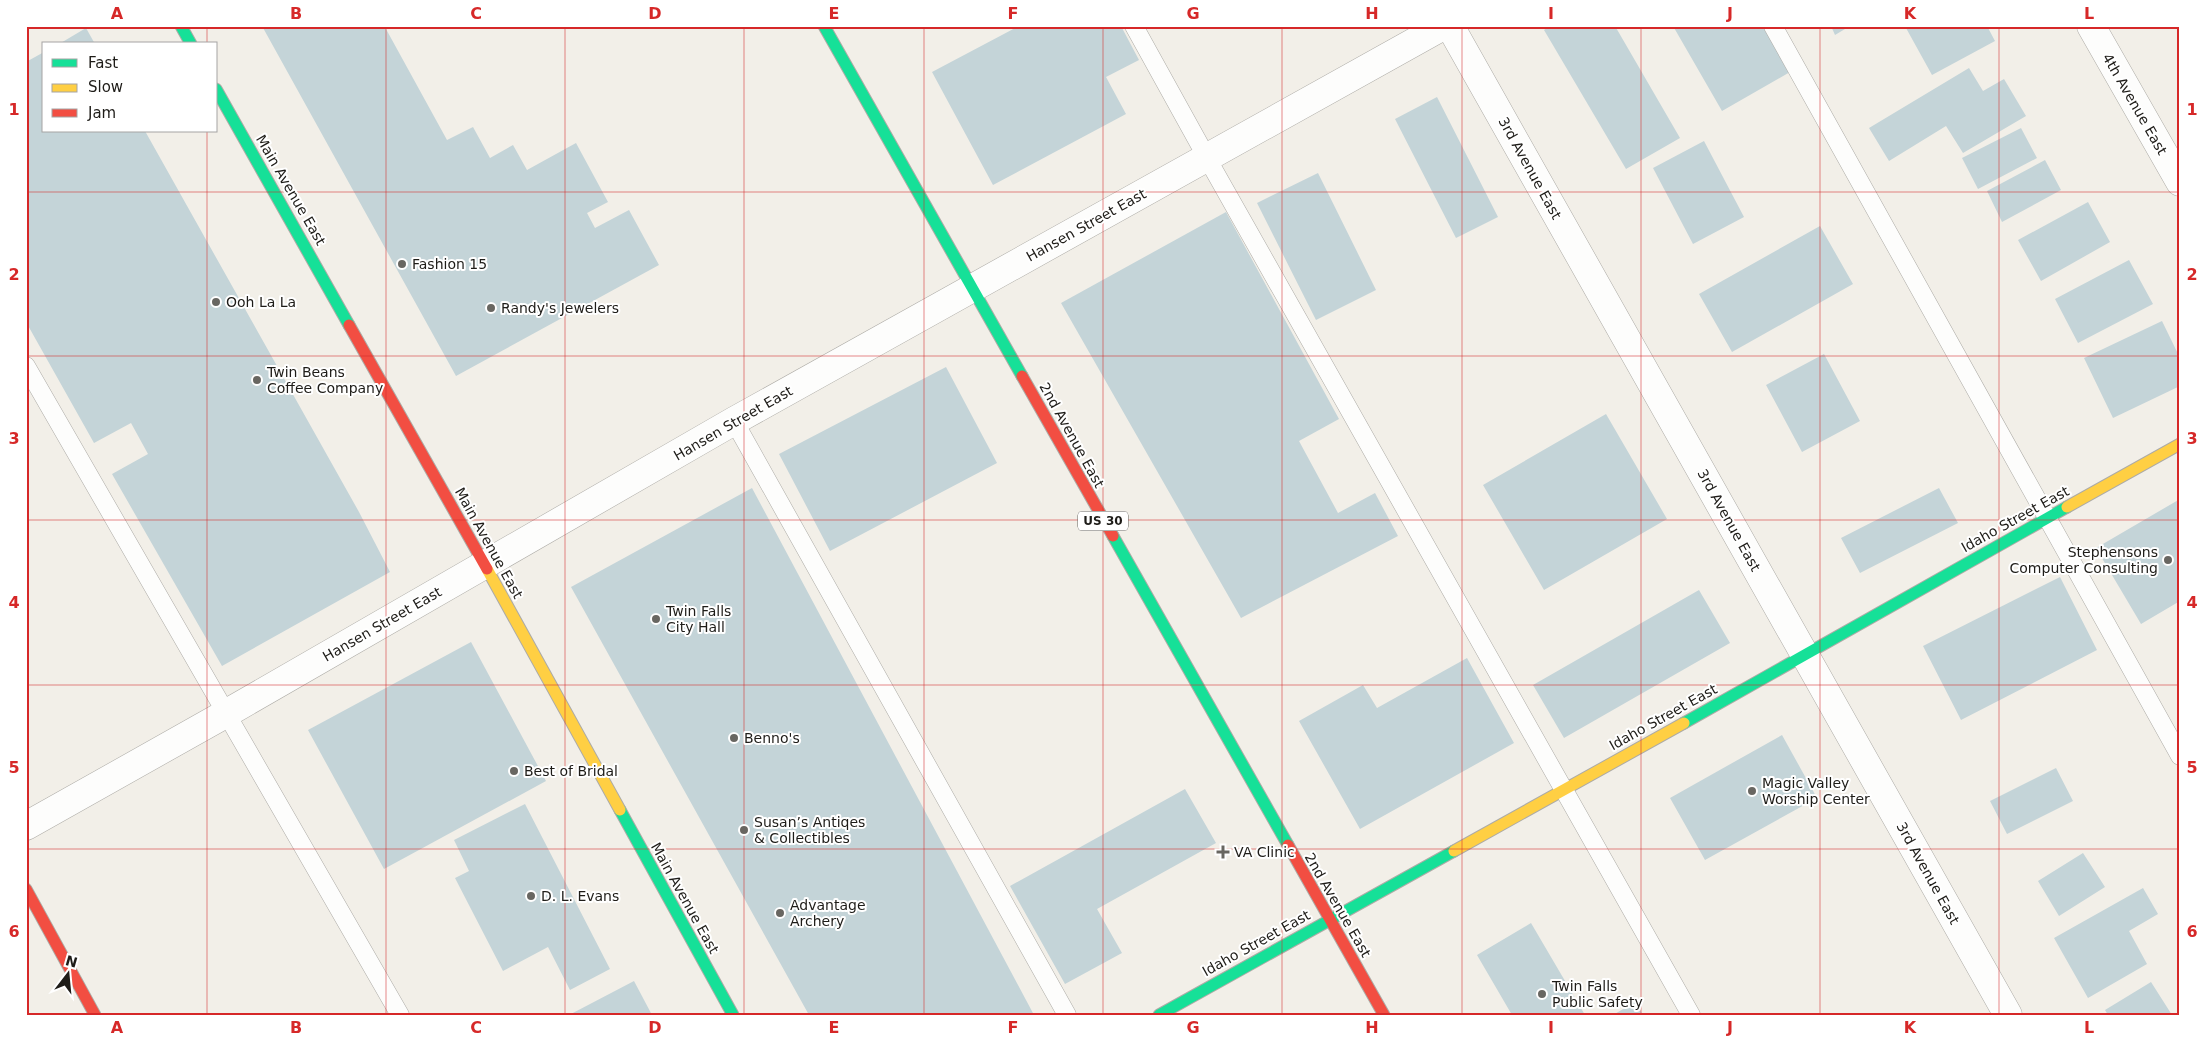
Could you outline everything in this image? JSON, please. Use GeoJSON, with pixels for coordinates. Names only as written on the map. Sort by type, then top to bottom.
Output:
{"type":"FeatureCollection","features":[{"type":"Feature","properties":{"kind":"street"},"geometry":{"type":"LineString","coordinates":[[181,26],[190,42]]}},
{"type":"Feature","properties":{"kind":"street","name":"2nd Avenue East"},"geometry":{"type":"LineString","coordinates":[[824,26],[1328,920],[1384,1015]]}},
{"type":"Feature","properties":{"kind":"street","name":"Hansen Street East"},"geometry":{"type":"LineString","coordinates":[[26,826],[227,713],[734,421],[1443,26]]}},
{"type":"Feature","properties":{"kind":"street","name":"3rd Avenue East"},"geometry":{"type":"LineString","coordinates":[[1450,26],[2008,1015]]}},
{"type":"Feature","properties":{"kind":"street","name":"4th Avenue East"},"geometry":{"type":"LineString","coordinates":[[2091,26],[2180,182]]}},
{"type":"Feature","properties":{"kind":"street","name":"Main Avenue East"},"geometry":{"type":"LineString","coordinates":[[218,93],[485,565],[732,1015]]}},
{"type":"Feature","properties":{"kind":"street","name":"Idaho Street East"},"geometry":{"type":"LineString","coordinates":[[1159,1015],[1754,684],[1804,654],[2180,444]]}},
{"type":"Feature","properties":{"kind":"street"},"geometry":{"type":"LineString","coordinates":[[26,889],[96,1015]]}},
{"type":"Feature","properties":{"kind":"lane"},"geometry":{"type":"LineString","coordinates":[[1134,26],[1691,1015]]}},
{"type":"Feature","properties":{"kind":"lane"},"geometry":{"type":"LineString","coordinates":[[1773,26],[2046,519],[2180,756]]}},
{"type":"Feature","properties":{"kind":"lane"},"geometry":{"type":"LineString","coordinates":[[26,366],[400,1015]]}},
{"type":"Feature","properties":{"kind":"lane"},"geometry":{"type":"LineString","coordinates":[[734,421],[1067,1015]]}},
{"type":"Feature","properties":{"kind":"building"},"geometry":{"type":"Polygon","coordinates":[[[262,26],[391,26],[386,29],[447,140],[473,127],[490,158],[513,145],[527,170],[576,143],[608,202],[587,213],[595,228],[629,210],[659,265],[456,376],[262,26]]]}},
{"type":"Feature","properties":{"kind":"building"},"geometry":{"type":"Polygon","coordinates":[[[1019,26],[1121,26],[1139,60],[1106,77],[1126,114],[993,185],[932,72],[1019,26]]]}},
{"type":"Feature","properties":{"kind":"building"},"geometry":{"type":"Polygon","coordinates":[[[1550,26],[1615,26],[1680,138],[1626,169],[1544,30],[1550,26]]]}},
{"type":"Feature","properties":{"kind":"building"},"geometry":{"type":"Polygon","coordinates":[[[1673,26],[1763,26],[1790,72],[1722,111],[1673,26]]]}},
{"type":"Feature","properties":{"kind":"building"},"geometry":{"type":"Polygon","coordinates":[[[1831,26],[1850,26],[1835,35],[1831,26]]]}},
{"type":"Feature","properties":{"kind":"building"},"geometry":{"type":"Polygon","coordinates":[[[1910,26],[1987,26],[1995,41],[1932,75],[1906,28],[1910,26]]]}},
{"type":"Feature","properties":{"kind":"building"},"geometry":{"type":"Polygon","coordinates":[[[86,28],[94,42],[62,42],[86,28]]]}},
{"type":"Feature","properties":{"kind":"building"},"geometry":{"type":"Polygon","coordinates":[[[42,53],[42,132],[146,132],[359,512],[390,572],[222,666],[112,474],[148,454],[131,423],[94,443],[26,322],[26,62],[42,53]]]}},
{"type":"Feature","properties":{"kind":"building"},"geometry":{"type":"Polygon","coordinates":[[[1969,68],[1983,91],[2004,79],[2026,116],[1963,153],[1946,126],[1889,161],[1869,128],[1969,68]]]}},
{"type":"Feature","properties":{"kind":"building"},"geometry":{"type":"Polygon","coordinates":[[[1437,97],[1498,217],[1456,238],[1395,119],[1437,97]]]}},
{"type":"Feature","properties":{"kind":"building"},"geometry":{"type":"Polygon","coordinates":[[[2021,128],[2037,158],[1978,189],[1962,158],[2021,128]]]}},
{"type":"Feature","properties":{"kind":"building"},"geometry":{"type":"Polygon","coordinates":[[[1704,141],[1744,217],[1693,244],[1653,168],[1704,141]]]}},
{"type":"Feature","properties":{"kind":"building"},"geometry":{"type":"Polygon","coordinates":[[[2045,160],[2061,190],[2002,222],[1987,191],[2045,160]]]}},
{"type":"Feature","properties":{"kind":"building"},"geometry":{"type":"Polygon","coordinates":[[[1318,173],[1376,290],[1316,320],[1257,203],[1318,173]]]}},
{"type":"Feature","properties":{"kind":"building"},"geometry":{"type":"Polygon","coordinates":[[[2088,202],[2110,242],[2041,281],[2018,240],[2088,202]]]}},
{"type":"Feature","properties":{"kind":"building"},"geometry":{"type":"Polygon","coordinates":[[[1226,212],[1339,419],[1299,441],[1338,513],[1375,493],[1398,536],[1241,618],[1061,303],[1226,212]]]}},
{"type":"Feature","properties":{"kind":"building"},"geometry":{"type":"Polygon","coordinates":[[[1820,226],[1853,284],[1732,352],[1699,294],[1820,226]]]}},
{"type":"Feature","properties":{"kind":"building"},"geometry":{"type":"Polygon","coordinates":[[[2129,260],[2153,304],[2078,343],[2055,299],[2129,260]]]}},
{"type":"Feature","properties":{"kind":"building"},"geometry":{"type":"Polygon","coordinates":[[[2162,321],[2180,358],[2180,386],[2113,418],[2084,358],[2162,321]]]}},
{"type":"Feature","properties":{"kind":"building"},"geometry":{"type":"Polygon","coordinates":[[[1824,354],[1860,421],[1802,452],[1766,385],[1824,354]]]}},
{"type":"Feature","properties":{"kind":"building"},"geometry":{"type":"Polygon","coordinates":[[[946,367],[997,463],[830,551],[779,454],[946,367]]]}},
{"type":"Feature","properties":{"kind":"building"},"geometry":{"type":"Polygon","coordinates":[[[1606,414],[1667,519],[1544,590],[1483,485],[1606,414]]]}},
{"type":"Feature","properties":{"kind":"building"},"geometry":{"type":"Polygon","coordinates":[[[752,488],[1034,1015],[809,1015],[571,587],[752,488]]]}},
{"type":"Feature","properties":{"kind":"building"},"geometry":{"type":"Polygon","coordinates":[[[1939,488],[1958,523],[1860,573],[1841,538],[1939,488]]]}},
{"type":"Feature","properties":{"kind":"building"},"geometry":{"type":"Polygon","coordinates":[[[2180,499],[2180,601],[2141,624],[2096,548],[2180,499]]]}},
{"type":"Feature","properties":{"kind":"building"},"geometry":{"type":"Polygon","coordinates":[[[2060,577],[2097,650],[1961,720],[1923,646],[2060,577]]]}},
{"type":"Feature","properties":{"kind":"building"},"geometry":{"type":"Polygon","coordinates":[[[1699,590],[1730,643],[1564,738],[1533,685],[1699,590]]]}},
{"type":"Feature","properties":{"kind":"building"},"geometry":{"type":"Polygon","coordinates":[[[471,642],[546,781],[384,869],[308,730],[471,642]]]}},
{"type":"Feature","properties":{"kind":"building"},"geometry":{"type":"Polygon","coordinates":[[[1467,658],[1514,743],[1360,829],[1299,721],[1363,685],[1377,708],[1467,658]]]}},
{"type":"Feature","properties":{"kind":"building"},"geometry":{"type":"Polygon","coordinates":[[[1782,735],[1817,798],[1705,860],[1670,798],[1782,735]]]}},
{"type":"Feature","properties":{"kind":"building"},"geometry":{"type":"Polygon","coordinates":[[[2056,768],[2073,801],[2007,834],[1990,801],[2056,768]]]}},
{"type":"Feature","properties":{"kind":"building"},"geometry":{"type":"Polygon","coordinates":[[[1185,789],[1216,843],[1097,909],[1122,953],[1065,984],[1010,886],[1185,789]]]}},
{"type":"Feature","properties":{"kind":"building"},"geometry":{"type":"Polygon","coordinates":[[[525,804],[610,969],[570,990],[548,947],[503,971],[455,878],[469,871],[454,840],[525,804]]]}},
{"type":"Feature","properties":{"kind":"building"},"geometry":{"type":"Polygon","coordinates":[[[2083,853],[2105,887],[2059,916],[2038,881],[2083,853]]]}},
{"type":"Feature","properties":{"kind":"building"},"geometry":{"type":"Polygon","coordinates":[[[2143,888],[2158,914],[2129,931],[2147,964],[2088,998],[2054,938],[2143,888]]]}},
{"type":"Feature","properties":{"kind":"building"},"geometry":{"type":"Polygon","coordinates":[[[1531,923],[1585,1015],[1512,1015],[1477,955],[1531,923]]]}},
{"type":"Feature","properties":{"kind":"building"},"geometry":{"type":"Polygon","coordinates":[[[634,981],[652,1015],[569,1015],[634,981]]]}},
{"type":"Feature","properties":{"kind":"building"},"geometry":{"type":"Polygon","coordinates":[[[2151,982],[2172,1015],[2108,1015],[2105,1010],[2151,982]]]}},
{"type":"Feature","properties":{"kind":"building"},"geometry":{"type":"Polygon","coordinates":[[[1635,1002],[1643,1015],[1613,1015],[1635,1002]]]}},
{"type":"Feature","properties":{"kind":"traffic: fast"},"geometry":{"type":"LineString","coordinates":[[181,26],[190,42]]}},
{"type":"Feature","properties":{"kind":"traffic: fast"},"geometry":{"type":"LineString","coordinates":[[824,26],[1022,376]]}},
{"type":"Feature","properties":{"kind":"traffic: fast"},"geometry":{"type":"LineString","coordinates":[[218,93],[349,325]]}},
{"type":"Feature","properties":{"kind":"traffic: fast"},"geometry":{"type":"LineString","coordinates":[[1684,723],[2067,507]]}},
{"type":"Feature","properties":{"kind":"traffic: fast"},"geometry":{"type":"LineString","coordinates":[[1113,536],[1288,845]]}},
{"type":"Feature","properties":{"kind":"traffic: fast"},"geometry":{"type":"LineString","coordinates":[[620,810],[733,1015]]}},
{"type":"Feature","properties":{"kind":"traffic: fast"},"geometry":{"type":"LineString","coordinates":[[1159,1015],[1454,851]]}},
{"type":"Feature","properties":{"kind":"traffic: slow"},"geometry":{"type":"LineString","coordinates":[[2067,507],[2180,444]]}},
{"type":"Feature","properties":{"kind":"traffic: slow"},"geometry":{"type":"LineString","coordinates":[[487,569],[620,810]]}},
{"type":"Feature","properties":{"kind":"traffic: slow"},"geometry":{"type":"LineString","coordinates":[[1454,851],[1684,723]]}},
{"type":"Feature","properties":{"kind":"traffic: jam"},"geometry":{"type":"LineString","coordinates":[[349,325],[487,569]]}},
{"type":"Feature","properties":{"kind":"traffic: jam"},"geometry":{"type":"LineString","coordinates":[[1022,376],[1113,536]]}},
{"type":"Feature","properties":{"kind":"traffic: jam"},"geometry":{"type":"LineString","coordinates":[[1288,845],[1384,1015]]}},
{"type":"Feature","properties":{"kind":"traffic: jam"},"geometry":{"type":"LineString","coordinates":[[26,889],[95,1015]]}},
{"type":"Feature","properties":{"kind":"place","name":"Fashion 15"},"geometry":{"type":"Point","coordinates":[402,264]}},
{"type":"Feature","properties":{"kind":"place","name":"Ooh La La"},"geometry":{"type":"Point","coordinates":[216,302]}},
{"type":"Feature","properties":{"kind":"place","name":"Randy's Jewelers"},"geometry":{"type":"Point","coordinates":[491,308]}},
{"type":"Feature","properties":{"kind":"place","name":"Twin Beans Coffee Company"},"geometry":{"type":"Point","coordinates":[257,380]}},
{"type":"Feature","properties":{"kind":"place","name":"Stephensons Computer Consulting"},"geometry":{"type":"Point","coordinates":[2168,560]}},
{"type":"Feature","properties":{"kind":"place","name":"Twin Falls City Hall"},"geometry":{"type":"Point","coordinates":[656,619]}},
{"type":"Feature","properties":{"kind":"place","name":"Benno's"},"geometry":{"type":"Point","coordinates":[734,738]}},
{"type":"Feature","properties":{"kind":"place","name":"Best of Bridal"},"geometry":{"type":"Point","coordinates":[514,771]}},
{"type":"Feature","properties":{"kind":"place","name":"Magic Valley Worship Center"},"geometry":{"type":"Point","coordinates":[1752,791]}},
{"type":"Feature","properties":{"kind":"place","name":"Susan’s Antiqes & Collectibles"},"geometry":{"type":"Point","coordinates":[744,830]}},
{"type":"Feature","properties":{"kind":"place","name":"VA Clinic"},"geometry":{"type":"Point","coordinates":[1223,852]}},
{"type":"Feature","properties":{"kind":"place","name":"D. L. Evans"},"geometry":{"type":"Point","coordinates":[531,896]}},
{"type":"Feature","properties":{"kind":"place","name":"Advantage Archery"},"geometry":{"type":"Point","coordinates":[780,913]}},
{"type":"Feature","properties":{"kind":"place","name":"Twin Falls Public Safety"},"geometry":{"type":"Point","coordinates":[1542,994]}}]}
